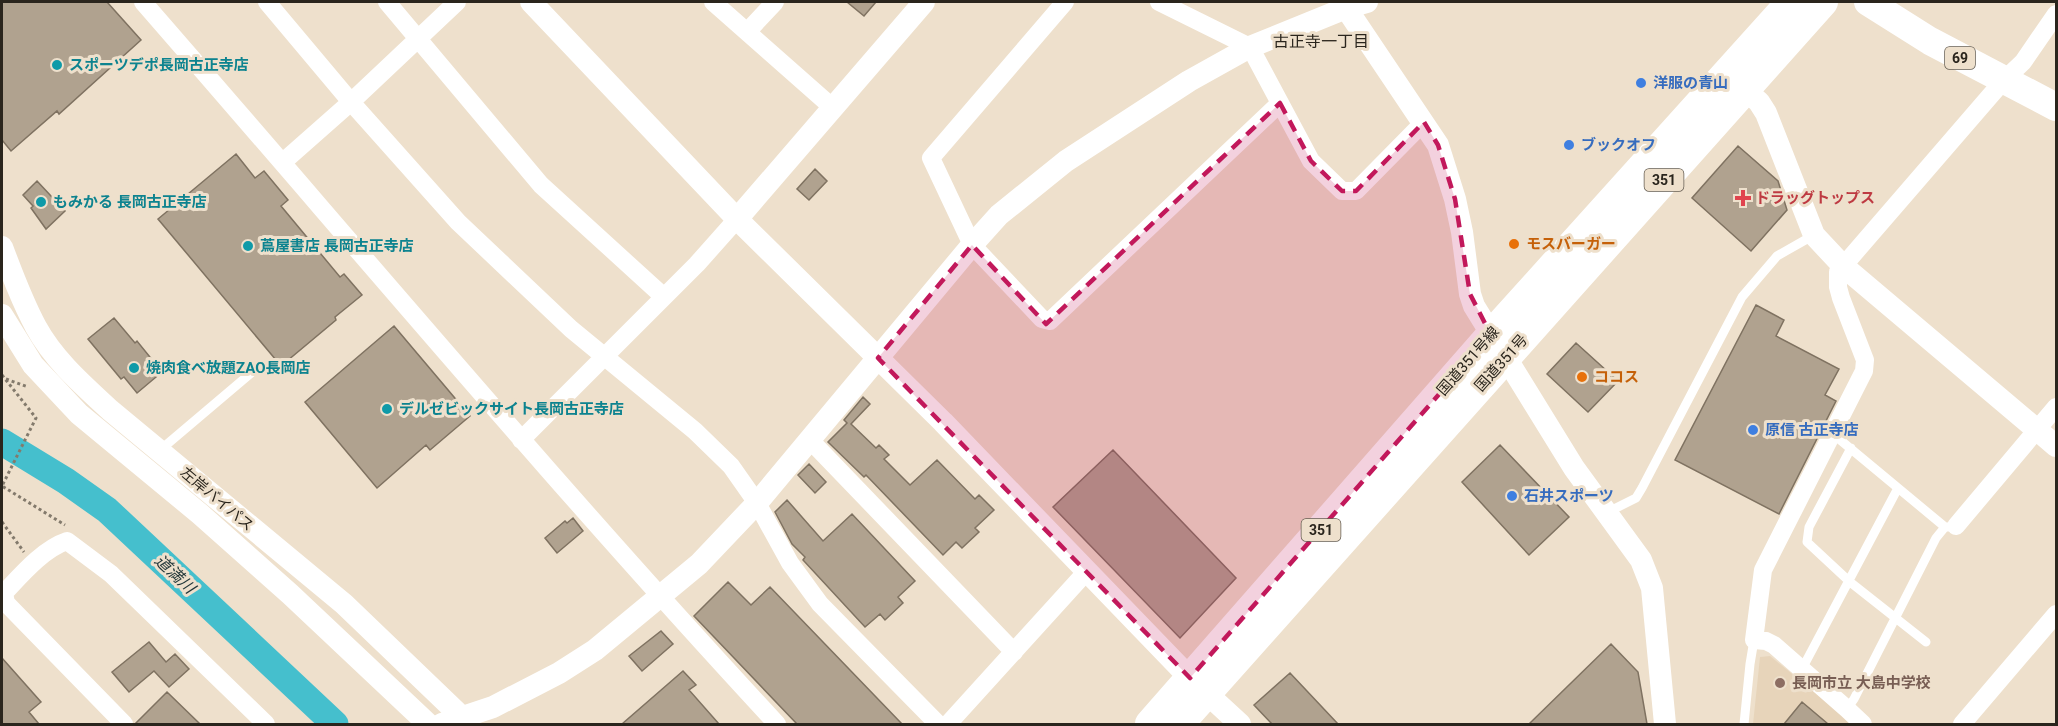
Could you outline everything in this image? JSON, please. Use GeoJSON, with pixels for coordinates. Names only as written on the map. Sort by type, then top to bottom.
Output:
{"type":"FeatureCollection","features":[{"type":"Feature","properties":{"kind":"highway","name":"国道351号線"},"geometry":{"type":"LineString","coordinates":[[1498,347],[1791,2]]}},
{"type":"Feature","properties":{"kind":"highway","name":"国道351号"},"geometry":{"type":"LineString","coordinates":[[1179,724],[1198,686],[1498,347],[1745,90],[1823,2]]}},
{"type":"Feature","properties":{"kind":"highway","name":"351"},"geometry":{"type":"LineString","coordinates":[[1150,724],[1198,686]]}},
{"type":"Feature","properties":{"kind":"main road","name":"69"},"geometry":{"type":"LineString","coordinates":[[1868,2],[1930,42],[2056,107]]}},
{"type":"Feature","properties":{"kind":"street"},"geometry":{"type":"LineString","coordinates":[[143,2],[521,440],[660,598],[777,724]]}},
{"type":"Feature","properties":{"kind":"street"},"geometry":{"type":"LineString","coordinates":[[267,2],[351,102],[458,222],[571,329],[695,431],[731,466],[757,502],[790,563],[820,604],[938,724]]}},
{"type":"Feature","properties":{"kind":"street"},"geometry":{"type":"LineString","coordinates":[[387,2],[541,184],[664,297]]}},
{"type":"Feature","properties":{"kind":"street"},"geometry":{"type":"LineString","coordinates":[[283,162],[351,102],[457,2]]}},
{"type":"Feature","properties":{"kind":"street"},"geometry":{"type":"LineString","coordinates":[[531,2],[736,219],[878,358],[1198,686],[1240,724]]}},
{"type":"Feature","properties":{"kind":"street"},"geometry":{"type":"LineString","coordinates":[[713,2],[832,107]]}},
{"type":"Feature","properties":{"kind":"street"},"geometry":{"type":"LineString","coordinates":[[747,32],[775,2]]}},
{"type":"Feature","properties":{"kind":"street"},"geometry":{"type":"LineString","coordinates":[[521,440],[697,264],[924,2]]}},
{"type":"Feature","properties":{"kind":"street"},"geometry":{"type":"LineString","coordinates":[[1065,2],[931,158],[972,245],[1041,319],[1050,321],[1280,103]]}},
{"type":"Feature","properties":{"kind":"street"},"geometry":{"type":"LineString","coordinates":[[1159,2],[1250,47],[1311,161],[1342,191],[1356,190],[1424,122]]}},
{"type":"Feature","properties":{"kind":"street"},"geometry":{"type":"LineString","coordinates":[[458,722],[559,673],[595,651],[699,564],[757,502],[999,215],[1066,161],[1189,81],[1250,47],[1351,4],[1438,145],[1455,199],[1470,294],[1474,306],[1574,468],[1641,560],[1652,588],[1665,724]]}},
{"type":"Feature","properties":{"kind":"street"},"geometry":{"type":"LineString","coordinates":[[1863,724],[1773,645],[1766,641],[1755,640],[1763,570],[1864,371],[1865,360],[1838,287],[1838,272],[2003,81],[2023,62],[2056,14]]}},
{"type":"Feature","properties":{"kind":"street"},"geometry":{"type":"LineString","coordinates":[[1745,90],[1759,102],[1766,113],[1814,235],[1843,266],[2056,446]]}},
{"type":"Feature","properties":{"kind":"street","name":"左岸バイパス"},"geometry":{"type":"LineString","coordinates":[[2,247],[37,329],[75,377],[110,410],[344,604],[458,722]]}},
{"type":"Feature","properties":{"kind":"street","name":"左岸バイパス"},"geometry":{"type":"LineString","coordinates":[[2,315],[33,365],[71,405],[129,457],[200,514],[333,633],[428,724]]}},
{"type":"Feature","properties":{"kind":"street"},"geometry":{"type":"LineString","coordinates":[[1950,527],[2056,407]]}},
{"type":"Feature","properties":{"kind":"street"},"geometry":{"type":"LineString","coordinates":[[809,440],[1014,652]]}},
{"type":"Feature","properties":{"kind":"street"},"geometry":{"type":"LineString","coordinates":[[159,451],[154,464],[187,492],[200,514]]}},
{"type":"Feature","properties":{"kind":"street"},"geometry":{"type":"LineString","coordinates":[[124,724],[6,603],[4,593],[58,544],[67,541],[111,574],[266,724]]}},
{"type":"Feature","properties":{"kind":"street"},"geometry":{"type":"LineString","coordinates":[[948,724],[1086,571]]}},
{"type":"Feature","properties":{"kind":"street"},"geometry":{"type":"LineString","coordinates":[[1962,724],[2056,614]]}},
{"type":"Feature","properties":{"kind":"lane"},"geometry":{"type":"LineString","coordinates":[[1608,512],[1635,498],[1642,488],[1742,297],[1777,256],[1814,235]]}},
{"type":"Feature","properties":{"kind":"lane"},"geometry":{"type":"LineString","coordinates":[[159,451],[257,368]]}},
{"type":"Feature","properties":{"kind":"lane"},"geometry":{"type":"LineString","coordinates":[[1833,434],[1898,488],[1950,527],[1936,538],[1847,709]]}},
{"type":"Feature","properties":{"kind":"lane"},"geometry":{"type":"LineString","coordinates":[[1851,448],[1809,527],[1807,542],[1850,582],[1926,642]]}},
{"type":"Feature","properties":{"kind":"lane"},"geometry":{"type":"LineString","coordinates":[[1803,669],[1898,488]]}},
{"type":"Feature","properties":{"kind":"lane"},"geometry":{"type":"LineString","coordinates":[[1744,724],[1750,664],[1755,640]]}},
{"type":"Feature","properties":{"kind":"path"},"geometry":{"type":"LineString","coordinates":[[3,376],[29,387]]}},
{"type":"Feature","properties":{"kind":"path"},"geometry":{"type":"LineString","coordinates":[[3,376],[36,418],[2,486],[64,525]]}},
{"type":"Feature","properties":{"kind":"path"},"geometry":{"type":"LineString","coordinates":[[2,522],[27,555],[37,561]]}},
{"type":"Feature","properties":{"kind":"highlighted area"},"geometry":{"type":"Polygon","coordinates":[[[1280,103],[1311,161],[1342,191],[1356,191],[1424,122],[1438,145],[1455,199],[1470,294],[1491,335],[1190,678],[878,358],[972,245],[1046,324],[1280,103]]]}},
{"type":"Feature","properties":{"kind":"shaded area","name":"長岡市立 大島中学校"},"geometry":{"type":"Polygon","coordinates":[[[1770,656],[1853,724],[1753,724],[1760,657],[1770,656]]]}},
{"type":"Feature","properties":{"kind":"building","name":"スポーツデポ長岡古正寺店"},"geometry":{"type":"Polygon","coordinates":[[[2,2],[107,2],[141,40],[59,114],[57,111],[11,151],[2,140],[2,2]]]}},
{"type":"Feature","properties":{"kind":"building"},"geometry":{"type":"Polygon","coordinates":[[[847,2],[876,2],[864,16],[847,2]]]}},
{"type":"Feature","properties":{"kind":"building"},"geometry":{"type":"Polygon","coordinates":[[[1738,146],[1778,181],[1787,210],[1751,251],[1692,198],[1738,146]]]}},
{"type":"Feature","properties":{"kind":"building","name":"蔦屋書店 長岡古正寺店"},"geometry":{"type":"Polygon","coordinates":[[[236,154],[255,178],[264,171],[288,200],[281,206],[340,277],[344,274],[362,295],[281,366],[158,219],[236,154]]]}},
{"type":"Feature","properties":{"kind":"building"},"geometry":{"type":"Polygon","coordinates":[[[815,169],[827,181],[809,200],[797,189],[815,169]]]}},
{"type":"Feature","properties":{"kind":"building","name":"もみかる 長岡古正寺店"},"geometry":{"type":"Polygon","coordinates":[[[37,181],[65,211],[46,229],[31,208],[33,206],[23,195],[37,181]]]}},
{"type":"Feature","properties":{"kind":"building"},"geometry":{"type":"Polygon","coordinates":[[[1756,305],[1784,320],[1776,336],[1839,369],[1825,395],[1836,401],[1779,514],[1675,460],[1756,305]]]}},
{"type":"Feature","properties":{"kind":"building"},"geometry":{"type":"Polygon","coordinates":[[[114,318],[135,343],[137,341],[162,372],[137,393],[124,377],[121,379],[88,339],[114,318]]]}},
{"type":"Feature","properties":{"kind":"building","name":"デルゼビックサイト長岡古正寺店"},"geometry":{"type":"Polygon","coordinates":[[[394,326],[470,416],[430,450],[426,445],[377,488],[305,402],[394,326]]]}},
{"type":"Feature","properties":{"kind":"building"},"geometry":{"type":"Polygon","coordinates":[[[1576,343],[1618,381],[1588,412],[1547,374],[1576,343]]]}},
{"type":"Feature","properties":{"kind":"building"},"geometry":{"type":"Polygon","coordinates":[[[863,397],[870,404],[851,424],[876,448],[879,445],[889,455],[884,459],[910,485],[937,460],[975,499],[979,495],[994,510],[975,528],[979,532],[962,548],[956,542],[943,555],[866,475],[864,477],[828,442],[847,423],[844,420],[863,397]]]}},
{"type":"Feature","properties":{"kind":"building"},"geometry":{"type":"Polygon","coordinates":[[[1500,445],[1569,517],[1529,555],[1462,482],[1500,445]]]}},
{"type":"Feature","properties":{"kind":"building"},"geometry":{"type":"Polygon","coordinates":[[[1113,450],[1236,578],[1180,638],[1053,507],[1113,450]]]}},
{"type":"Feature","properties":{"kind":"building"},"geometry":{"type":"Polygon","coordinates":[[[809,464],[826,482],[815,493],[798,475],[809,464]]]}},
{"type":"Feature","properties":{"kind":"building"},"geometry":{"type":"Polygon","coordinates":[[[787,500],[823,541],[852,514],[915,581],[898,597],[903,603],[885,620],[880,614],[865,627],[803,560],[805,557],[792,544],[775,512],[787,500]]]}},
{"type":"Feature","properties":{"kind":"building"},"geometry":{"type":"Polygon","coordinates":[[[573,518],[583,531],[557,553],[545,538],[565,521],[567,523],[573,518]]]}},
{"type":"Feature","properties":{"kind":"building"},"geometry":{"type":"Polygon","coordinates":[[[728,582],[751,605],[770,587],[902,724],[797,724],[694,616],[728,582]]]}},
{"type":"Feature","properties":{"kind":"building"},"geometry":{"type":"Polygon","coordinates":[[[661,631],[673,644],[642,671],[629,656],[661,631]]]}},
{"type":"Feature","properties":{"kind":"building"},"geometry":{"type":"Polygon","coordinates":[[[149,642],[166,662],[175,654],[189,669],[169,687],[154,671],[129,692],[112,672],[149,642]]]}},
{"type":"Feature","properties":{"kind":"building"},"geometry":{"type":"Polygon","coordinates":[[[1611,644],[1638,672],[1647,724],[1529,724],[1611,644]]]}},
{"type":"Feature","properties":{"kind":"building"},"geometry":{"type":"Polygon","coordinates":[[[2,658],[41,702],[29,712],[39,724],[2,724],[2,658]]]}},
{"type":"Feature","properties":{"kind":"building"},"geometry":{"type":"Polygon","coordinates":[[[683,671],[696,685],[689,690],[719,724],[622,724],[683,671]]]}},
{"type":"Feature","properties":{"kind":"building"},"geometry":{"type":"Polygon","coordinates":[[[1290,673],[1338,724],[1272,724],[1254,705],[1290,673]]]}},
{"type":"Feature","properties":{"kind":"building"},"geometry":{"type":"Polygon","coordinates":[[[167,692],[200,724],[135,724],[167,692]]]}},
{"type":"Feature","properties":{"kind":"building"},"geometry":{"type":"Polygon","coordinates":[[[1802,702],[1828,724],[1784,724],[1802,702]]]}},
{"type":"Feature","properties":{"kind":"waterway","name":"道満川"},"geometry":{"type":"LineString","coordinates":[[2,442],[66,481],[107,510],[335,724]]}},
{"type":"Feature","properties":{"kind":"place","name":"スポーツデポ長岡古正寺店"},"geometry":{"type":"Point","coordinates":[57,65]}},
{"type":"Feature","properties":{"kind":"place","name":"洋服の青山"},"geometry":{"type":"Point","coordinates":[1641,83]}},
{"type":"Feature","properties":{"kind":"place","name":"ブックオフ"},"geometry":{"type":"Point","coordinates":[1569,145]}},
{"type":"Feature","properties":{"kind":"place","name":"ドラッグトップス"},"geometry":{"type":"Point","coordinates":[1743,198]}},
{"type":"Feature","properties":{"kind":"place","name":"もみかる 長岡古正寺店"},"geometry":{"type":"Point","coordinates":[41,202]}},
{"type":"Feature","properties":{"kind":"place","name":"モスバーガー"},"geometry":{"type":"Point","coordinates":[1514,244]}},
{"type":"Feature","properties":{"kind":"place","name":"蔦屋書店 長岡古正寺店"},"geometry":{"type":"Point","coordinates":[248,246]}},
{"type":"Feature","properties":{"kind":"place","name":"焼肉食べ放題ZAO長岡店"},"geometry":{"type":"Point","coordinates":[134,368]}},
{"type":"Feature","properties":{"kind":"place","name":"ココス"},"geometry":{"type":"Point","coordinates":[1582,377]}},
{"type":"Feature","properties":{"kind":"place","name":"デルゼビックサイト長岡古正寺店"},"geometry":{"type":"Point","coordinates":[387,409]}},
{"type":"Feature","properties":{"kind":"place","name":"原信 古正寺店"},"geometry":{"type":"Point","coordinates":[1753,430]}},
{"type":"Feature","properties":{"kind":"place","name":"石井スポーツ"},"geometry":{"type":"Point","coordinates":[1512,496]}},
{"type":"Feature","properties":{"kind":"place","name":"長岡市立 大島中学校"},"geometry":{"type":"Point","coordinates":[1780,683]}},
{"type":"Feature","properties":{"kind":"district","name":"古正寺一丁目"},"geometry":{"type":"Point","coordinates":[1321,41]}}]}
